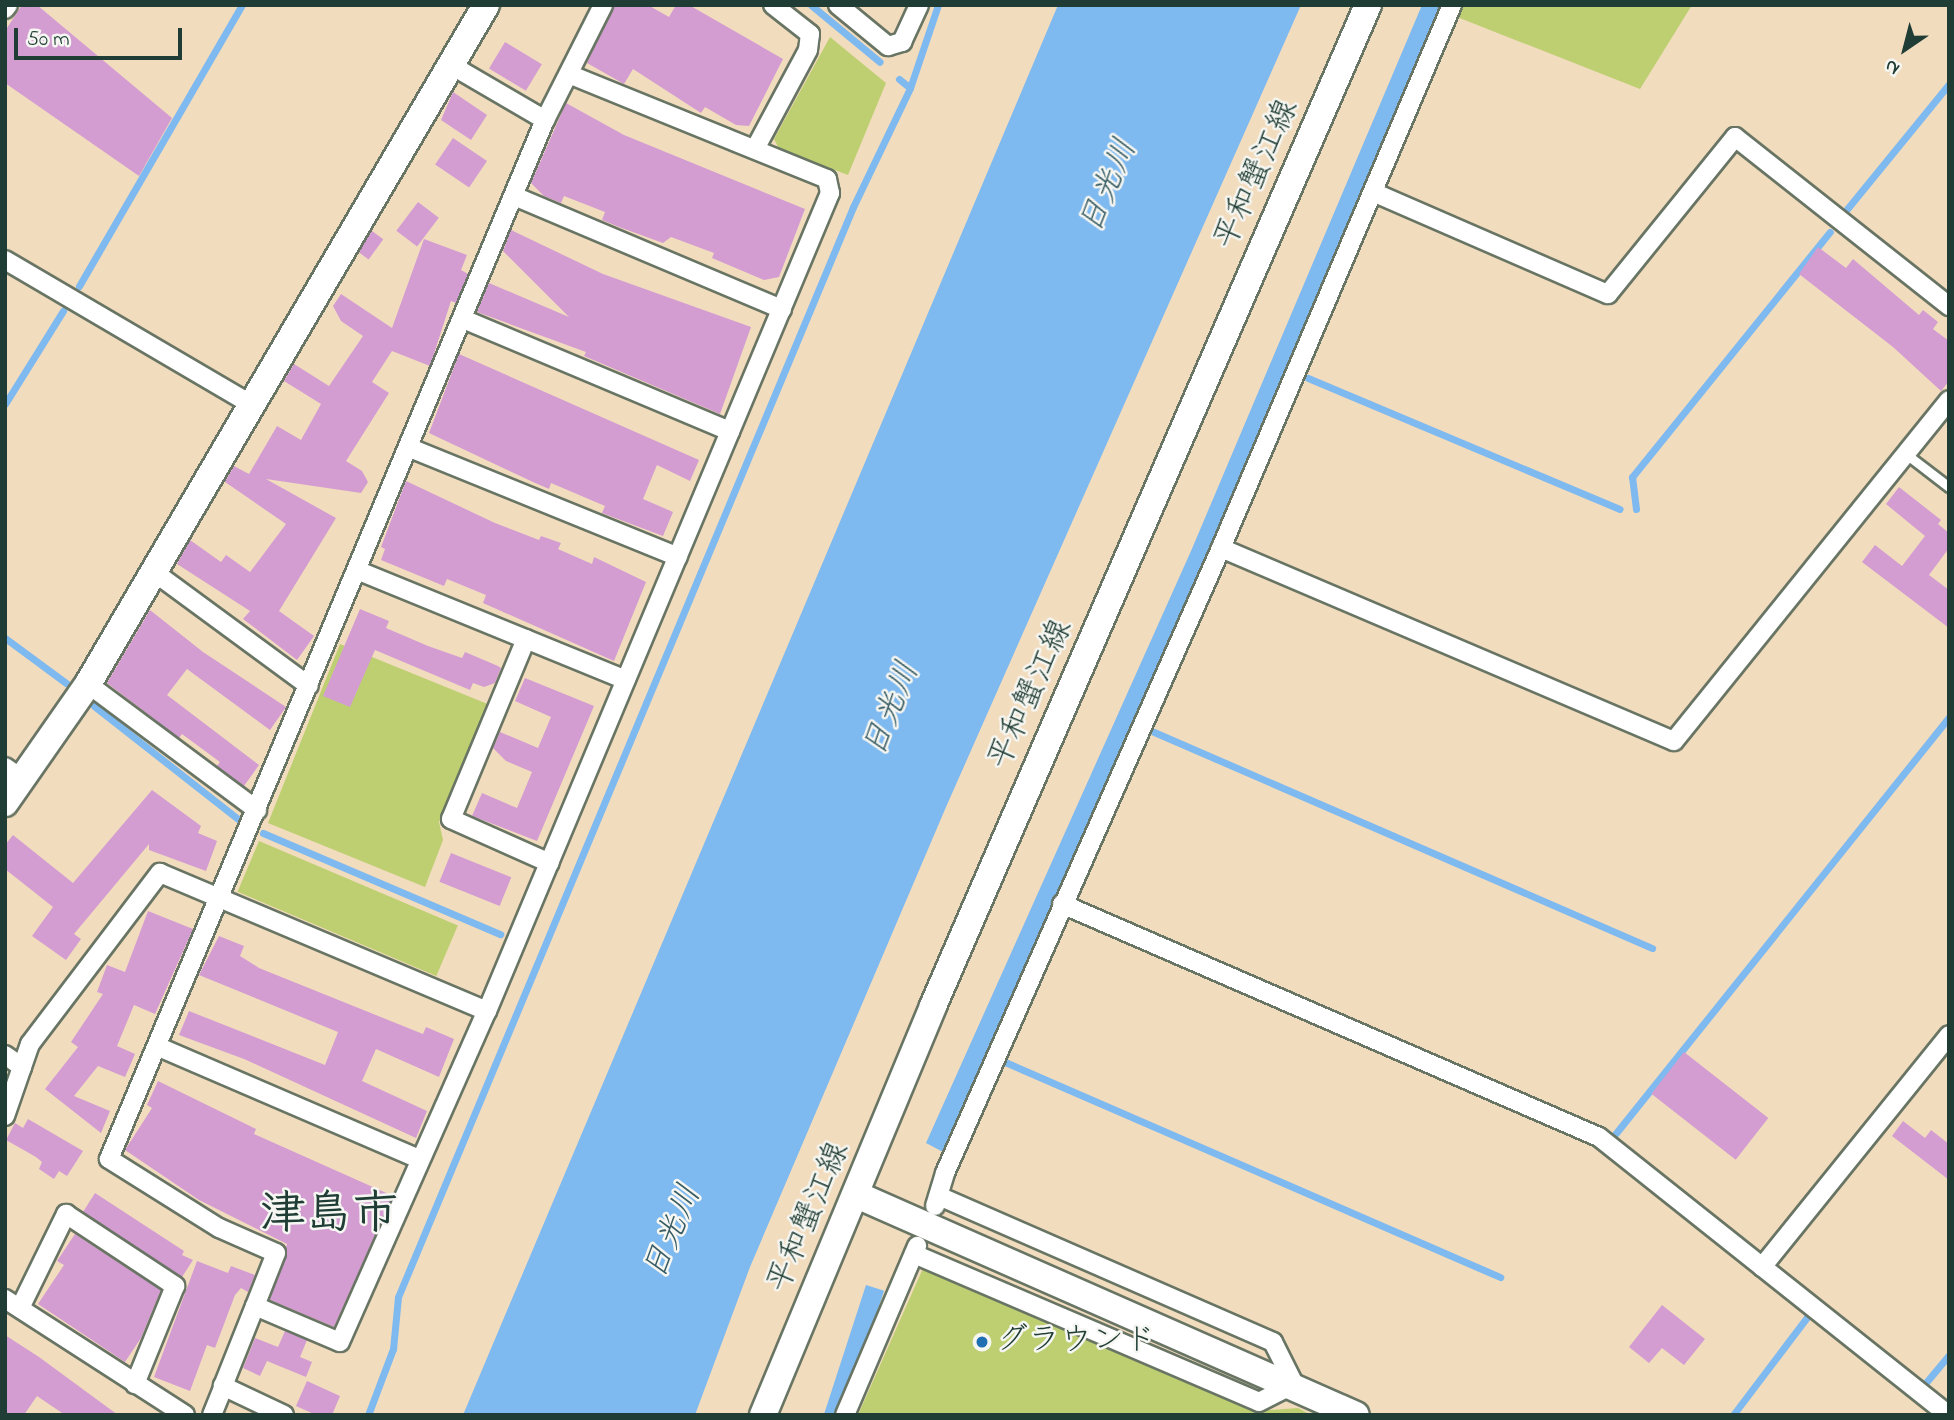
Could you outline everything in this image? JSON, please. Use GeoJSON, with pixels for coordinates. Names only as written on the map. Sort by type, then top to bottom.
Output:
{"type":"FeatureCollection","features":[{"type":"Feature","properties":{"kind":"main road"},"geometry":{"type":"LineString","coordinates":[[5,803],[14,773],[88,684],[486,5]]}},
{"type":"Feature","properties":{"kind":"main road","name":"平和蟹江線"},"geometry":{"type":"LineString","coordinates":[[763,1415],[857,1195],[933,1006],[1368,5]]}},
{"type":"Feature","properties":{"kind":"main road"},"geometry":{"type":"LineString","coordinates":[[857,1195],[1294,1384],[1356,1415]]}},
{"type":"Feature","properties":{"kind":"street"},"geometry":{"type":"LineString","coordinates":[[212,1415],[276,1253],[219,1228],[109,1159],[159,1047],[359,571],[545,120],[603,5]]}},
{"type":"Feature","properties":{"kind":"street"},"geometry":{"type":"LineString","coordinates":[[755,149],[809,42],[810,34],[773,5]]}},
{"type":"Feature","properties":{"kind":"street"},"geometry":{"type":"LineString","coordinates":[[838,5],[888,46],[902,42],[919,5]]}},
{"type":"Feature","properties":{"kind":"street"},"geometry":{"type":"LineString","coordinates":[[845,1415],[916,1250],[1259,1402],[1294,1384],[1273,1342],[937,1201],[945,1173],[1221,548],[1452,5]]}},
{"type":"Feature","properties":{"kind":"street"},"geometry":{"type":"LineString","coordinates":[[451,65],[545,120]]}},
{"type":"Feature","properties":{"kind":"street"},"geometry":{"type":"LineString","coordinates":[[255,1307],[340,1342],[487,1011],[830,193],[827,179],[569,74]]}},
{"type":"Feature","properties":{"kind":"street"},"geometry":{"type":"LineString","coordinates":[[1373,192],[1608,294],[1735,136],[1949,306]]}},
{"type":"Feature","properties":{"kind":"street"},"geometry":{"type":"LineString","coordinates":[[514,196],[782,309]]}},
{"type":"Feature","properties":{"kind":"street"},"geometry":{"type":"LineString","coordinates":[[5,260],[252,405]]}},
{"type":"Feature","properties":{"kind":"street"},"geometry":{"type":"LineString","coordinates":[[463,319],[730,431]]}},
{"type":"Feature","properties":{"kind":"street"},"geometry":{"type":"LineString","coordinates":[[1221,548],[1674,741],[1949,400]]}},
{"type":"Feature","properties":{"kind":"street"},"geometry":{"type":"LineString","coordinates":[[410,448],[678,557]]}},
{"type":"Feature","properties":{"kind":"street"},"geometry":{"type":"LineString","coordinates":[[359,571],[626,680]]}},
{"type":"Feature","properties":{"kind":"street"},"geometry":{"type":"LineString","coordinates":[[154,572],[309,686]]}},
{"type":"Feature","properties":{"kind":"street"},"geometry":{"type":"LineString","coordinates":[[526,639],[451,820],[550,863]]}},
{"type":"Feature","properties":{"kind":"street"},"geometry":{"type":"LineString","coordinates":[[88,684],[257,810]]}},
{"type":"Feature","properties":{"kind":"street"},"geometry":{"type":"LineString","coordinates":[[5,1116],[30,1044],[160,873],[487,1011]]}},
{"type":"Feature","properties":{"kind":"street"},"geometry":{"type":"LineString","coordinates":[[1062,904],[1599,1137],[1948,1415]]}},
{"type":"Feature","properties":{"kind":"street"},"geometry":{"type":"LineString","coordinates":[[1762,1267],[1949,1035]]}},
{"type":"Feature","properties":{"kind":"street"},"geometry":{"type":"LineString","coordinates":[[159,1047],[419,1159]]}},
{"type":"Feature","properties":{"kind":"street"},"geometry":{"type":"LineString","coordinates":[[5,1055],[22,1067]]}},
{"type":"Feature","properties":{"kind":"street"},"geometry":{"type":"LineString","coordinates":[[135,1384],[175,1286],[66,1214],[13,1304],[135,1384],[185,1415]]}},
{"type":"Feature","properties":{"kind":"street"},"geometry":{"type":"LineString","coordinates":[[224,1386],[284,1415]]}},
{"type":"Feature","properties":{"kind":"lane"},"geometry":{"type":"LineString","coordinates":[[1906,454],[1949,487]]}},
{"type":"Feature","properties":{"kind":"green space"},"geometry":{"type":"Polygon","coordinates":[[[1462,5],[1692,5],[1640,89],[1457,17],[1462,5]]]}},
{"type":"Feature","properties":{"kind":"green space"},"geometry":{"type":"Polygon","coordinates":[[[830,37],[886,83],[848,175],[779,149],[774,139],[830,37]]]}},
{"type":"Feature","properties":{"kind":"green space"},"geometry":{"type":"Polygon","coordinates":[[[340,644],[490,705],[439,822],[443,840],[425,887],[268,823],[340,644]]]}},
{"type":"Feature","properties":{"kind":"green space"},"geometry":{"type":"Polygon","coordinates":[[[259,841],[458,925],[436,976],[238,892],[259,841]]]}},
{"type":"Feature","properties":{"kind":"green space","name":"グラウンド"},"geometry":{"type":"Polygon","coordinates":[[[924,1266],[1255,1411],[1298,1408],[1311,1415],[858,1415],[924,1266]]]}},
{"type":"Feature","properties":{"kind":"water","name":"日光川"},"geometry":{"type":"Polygon","coordinates":[[[1058,5],[1301,5],[946,807],[750,1267],[695,1415],[463,1415],[1058,5]]]}},
{"type":"Feature","properties":{"kind":"water"},"geometry":{"type":"Polygon","coordinates":[[[1422,5],[1443,5],[1224,520],[943,1152],[926,1143],[1191,551],[1422,5]]]}},
{"type":"Feature","properties":{"kind":"water"},"geometry":{"type":"Polygon","coordinates":[[[866,1285],[884,1291],[844,1415],[824,1415],[866,1285]]]}},
{"type":"Feature","properties":{"kind":"building"},"geometry":{"type":"Polygon","coordinates":[[[22,5],[37,5],[172,118],[139,176],[5,83],[5,31],[22,5]]]}},
{"type":"Feature","properties":{"kind":"building"},"geometry":{"type":"Polygon","coordinates":[[[614,5],[648,5],[669,17],[676,5],[689,5],[783,59],[749,126],[736,125],[705,107],[701,113],[633,69],[624,84],[587,63],[614,5]]]}},
{"type":"Feature","properties":{"kind":"building"},"geometry":{"type":"Polygon","coordinates":[[[505,42],[542,64],[526,91],[489,69],[505,42]]]}},
{"type":"Feature","properties":{"kind":"building"},"geometry":{"type":"Polygon","coordinates":[[[453,92],[487,115],[471,140],[441,120],[453,92]]]}},
{"type":"Feature","properties":{"kind":"building"},"geometry":{"type":"Polygon","coordinates":[[[566,103],[624,135],[805,209],[779,277],[764,280],[712,258],[714,253],[671,237],[663,243],[602,220],[605,212],[564,196],[561,203],[544,196],[531,183],[566,103]]]}},
{"type":"Feature","properties":{"kind":"building"},"geometry":{"type":"Polygon","coordinates":[[[453,138],[487,161],[469,187],[435,165],[453,138]]]}},
{"type":"Feature","properties":{"kind":"building"},"geometry":{"type":"Polygon","coordinates":[[[418,202],[439,218],[417,246],[396,231],[418,202]]]}},
{"type":"Feature","properties":{"kind":"building"},"geometry":{"type":"Polygon","coordinates":[[[511,230],[603,274],[751,327],[720,414],[584,356],[586,352],[477,312],[489,283],[569,317],[503,251],[511,230]]]}},
{"type":"Feature","properties":{"kind":"building"},"geometry":{"type":"Polygon","coordinates":[[[372,231],[383,239],[369,259],[357,251],[372,231]]]}},
{"type":"Feature","properties":{"kind":"building"},"geometry":{"type":"Polygon","coordinates":[[[424,239],[467,255],[461,270],[468,274],[456,303],[451,301],[430,366],[392,351],[372,382],[389,393],[346,461],[362,471],[368,482],[361,493],[266,479],[336,518],[279,611],[314,636],[297,660],[243,619],[250,611],[177,564],[190,540],[221,562],[226,555],[250,572],[286,524],[225,482],[234,466],[249,474],[277,426],[301,440],[321,404],[284,381],[294,364],[329,386],[363,336],[341,321],[333,306],[341,294],[392,328],[424,239]]]}},
{"type":"Feature","properties":{"kind":"building"},"geometry":{"type":"Polygon","coordinates":[[[1818,247],[1846,268],[1853,259],[1919,315],[1923,310],[1938,322],[1933,329],[1949,341],[1949,381],[1941,391],[1893,347],[1799,274],[1818,247]]]}},
{"type":"Feature","properties":{"kind":"building"},"geometry":{"type":"Polygon","coordinates":[[[459,354],[699,460],[690,481],[657,465],[643,499],[673,512],[663,536],[602,513],[605,506],[551,483],[549,489],[429,433],[459,354]]]}},
{"type":"Feature","properties":{"kind":"building"},"geometry":{"type":"Polygon","coordinates":[[[406,481],[495,523],[539,540],[541,536],[561,543],[558,549],[592,564],[594,557],[646,582],[614,661],[483,603],[486,595],[447,579],[444,586],[381,560],[385,549],[381,547],[406,481]]]}},
{"type":"Feature","properties":{"kind":"building"},"geometry":{"type":"Polygon","coordinates":[[[1899,487],[1941,520],[1938,524],[1949,533],[1949,548],[1929,575],[1949,590],[1949,628],[1862,562],[1875,545],[1902,566],[1925,536],[1886,504],[1899,487]]]}},
{"type":"Feature","properties":{"kind":"building"},"geometry":{"type":"Polygon","coordinates":[[[360,609],[389,621],[386,628],[428,646],[462,658],[465,652],[498,666],[501,668],[495,683],[484,687],[473,683],[470,690],[375,650],[350,707],[323,696],[360,609]]]}},
{"type":"Feature","properties":{"kind":"building"},"geometry":{"type":"Polygon","coordinates":[[[150,610],[203,652],[286,707],[270,730],[187,669],[167,695],[259,765],[244,786],[217,766],[220,762],[182,734],[179,738],[107,683],[150,610]]]}},
{"type":"Feature","properties":{"kind":"building"},"geometry":{"type":"Polygon","coordinates":[[[525,678],[594,706],[537,841],[472,816],[482,793],[517,808],[532,772],[506,761],[493,748],[500,732],[538,748],[551,717],[515,701],[525,678]]]}},
{"type":"Feature","properties":{"kind":"building"},"geometry":{"type":"Polygon","coordinates":[[[152,790],[201,826],[198,833],[217,841],[206,871],[149,850],[149,844],[74,934],[81,939],[66,960],[32,936],[53,907],[5,869],[5,845],[13,835],[73,883],[152,790]]]}},
{"type":"Feature","properties":{"kind":"building"},"geometry":{"type":"Polygon","coordinates":[[[451,853],[511,877],[500,906],[439,882],[451,853]]]}},
{"type":"Feature","properties":{"kind":"building"},"geometry":{"type":"Polygon","coordinates":[[[148,911],[193,929],[155,1014],[134,1005],[117,1046],[135,1054],[125,1077],[98,1066],[74,1096],[110,1111],[101,1133],[45,1089],[78,1047],[71,1042],[103,994],[97,992],[107,965],[125,972],[148,911]]]}},
{"type":"Feature","properties":{"kind":"building"},"geometry":{"type":"Polygon","coordinates":[[[219,936],[244,946],[240,956],[259,968],[423,1034],[426,1027],[454,1039],[439,1077],[376,1049],[362,1081],[427,1111],[416,1138],[244,1059],[179,1035],[189,1011],[325,1065],[338,1032],[199,975],[219,936]]]}},
{"type":"Feature","properties":{"kind":"building"},"geometry":{"type":"Polygon","coordinates":[[[1684,1052],[1768,1118],[1736,1160],[1651,1094],[1684,1052]]]}},
{"type":"Feature","properties":{"kind":"building"},"geometry":{"type":"Polygon","coordinates":[[[158,1081],[256,1129],[254,1134],[393,1196],[334,1327],[270,1300],[287,1244],[199,1200],[125,1150],[152,1108],[147,1105],[158,1081]]]}},
{"type":"Feature","properties":{"kind":"building"},"geometry":{"type":"Polygon","coordinates":[[[28,1119],[83,1151],[67,1176],[59,1171],[54,1179],[39,1169],[42,1162],[36,1157],[6,1140],[15,1123],[23,1128],[28,1119]]]}},
{"type":"Feature","properties":{"kind":"building"},"geometry":{"type":"Polygon","coordinates":[[[1903,1121],[1925,1138],[1931,1130],[1949,1144],[1949,1180],[1892,1136],[1903,1121]]]}},
{"type":"Feature","properties":{"kind":"building"},"geometry":{"type":"Polygon","coordinates":[[[95,1193],[184,1251],[182,1255],[193,1260],[182,1277],[83,1212],[95,1193]]]}},
{"type":"Feature","properties":{"kind":"building"},"geometry":{"type":"Polygon","coordinates":[[[75,1234],[161,1290],[141,1338],[125,1362],[38,1304],[64,1265],[57,1261],[75,1234]]]}},
{"type":"Feature","properties":{"kind":"building"},"geometry":{"type":"Polygon","coordinates":[[[197,1261],[228,1273],[231,1266],[255,1275],[248,1292],[241,1288],[235,1295],[215,1348],[207,1345],[190,1391],[154,1377],[197,1261]]]}},
{"type":"Feature","properties":{"kind":"building"},"geometry":{"type":"Polygon","coordinates":[[[1662,1305],[1705,1339],[1684,1365],[1662,1348],[1649,1363],[1629,1347],[1662,1305]]]}},
{"type":"Feature","properties":{"kind":"building"},"geometry":{"type":"Polygon","coordinates":[[[285,1331],[307,1340],[300,1357],[312,1362],[306,1377],[267,1361],[260,1376],[243,1368],[255,1338],[278,1347],[285,1331]]]}},
{"type":"Feature","properties":{"kind":"building"},"geometry":{"type":"Polygon","coordinates":[[[5,1335],[118,1415],[65,1415],[37,1396],[24,1415],[5,1415],[5,1335]]]}},
{"type":"Feature","properties":{"kind":"building"},"geometry":{"type":"Polygon","coordinates":[[[307,1381],[340,1396],[332,1415],[316,1415],[296,1406],[307,1381]]]}},
{"type":"Feature","properties":{"kind":"waterway"},"geometry":{"type":"LineString","coordinates":[[79,286],[242,5]]}},
{"type":"Feature","properties":{"kind":"waterway"},"geometry":{"type":"LineString","coordinates":[[811,5],[880,62]]}},
{"type":"Feature","properties":{"kind":"waterway"},"geometry":{"type":"LineString","coordinates":[[368,1415],[393,1349],[398,1297],[853,207],[910,88],[938,5]]}},
{"type":"Feature","properties":{"kind":"waterway"},"geometry":{"type":"LineString","coordinates":[[899,79],[910,88]]}},
{"type":"Feature","properties":{"kind":"waterway"},"geometry":{"type":"LineString","coordinates":[[1847,209],[1949,84]]}},
{"type":"Feature","properties":{"kind":"waterway"},"geometry":{"type":"LineString","coordinates":[[1636,509],[1632,477],[1830,232]]}},
{"type":"Feature","properties":{"kind":"waterway"},"geometry":{"type":"LineString","coordinates":[[5,404],[63,311]]}},
{"type":"Feature","properties":{"kind":"waterway"},"geometry":{"type":"LineString","coordinates":[[1308,378],[1620,509]]}},
{"type":"Feature","properties":{"kind":"waterway"},"geometry":{"type":"LineString","coordinates":[[5,638],[66,683]]}},
{"type":"Feature","properties":{"kind":"waterway"},"geometry":{"type":"LineString","coordinates":[[94,706],[238,819]]}},
{"type":"Feature","properties":{"kind":"waterway"},"geometry":{"type":"LineString","coordinates":[[1617,1142],[1612,1138],[1949,717]]}},
{"type":"Feature","properties":{"kind":"waterway"},"geometry":{"type":"LineString","coordinates":[[1154,732],[1652,948]]}},
{"type":"Feature","properties":{"kind":"waterway"},"geometry":{"type":"LineString","coordinates":[[263,833],[500,934]]}},
{"type":"Feature","properties":{"kind":"waterway"},"geometry":{"type":"LineString","coordinates":[[1005,1062],[1500,1277]]}},
{"type":"Feature","properties":{"kind":"waterway"},"geometry":{"type":"LineString","coordinates":[[1733,1415],[1808,1316]]}},
{"type":"Feature","properties":{"kind":"waterway"},"geometry":{"type":"LineString","coordinates":[[1923,1386],[1949,1355]]}},
{"type":"Feature","properties":{"kind":"place","name":"グラウンド"},"geometry":{"type":"Point","coordinates":[982,1342]}},
{"type":"Feature","properties":{"kind":"district","name":"津島市"},"geometry":{"type":"Point","coordinates":[329,1216]}}]}
